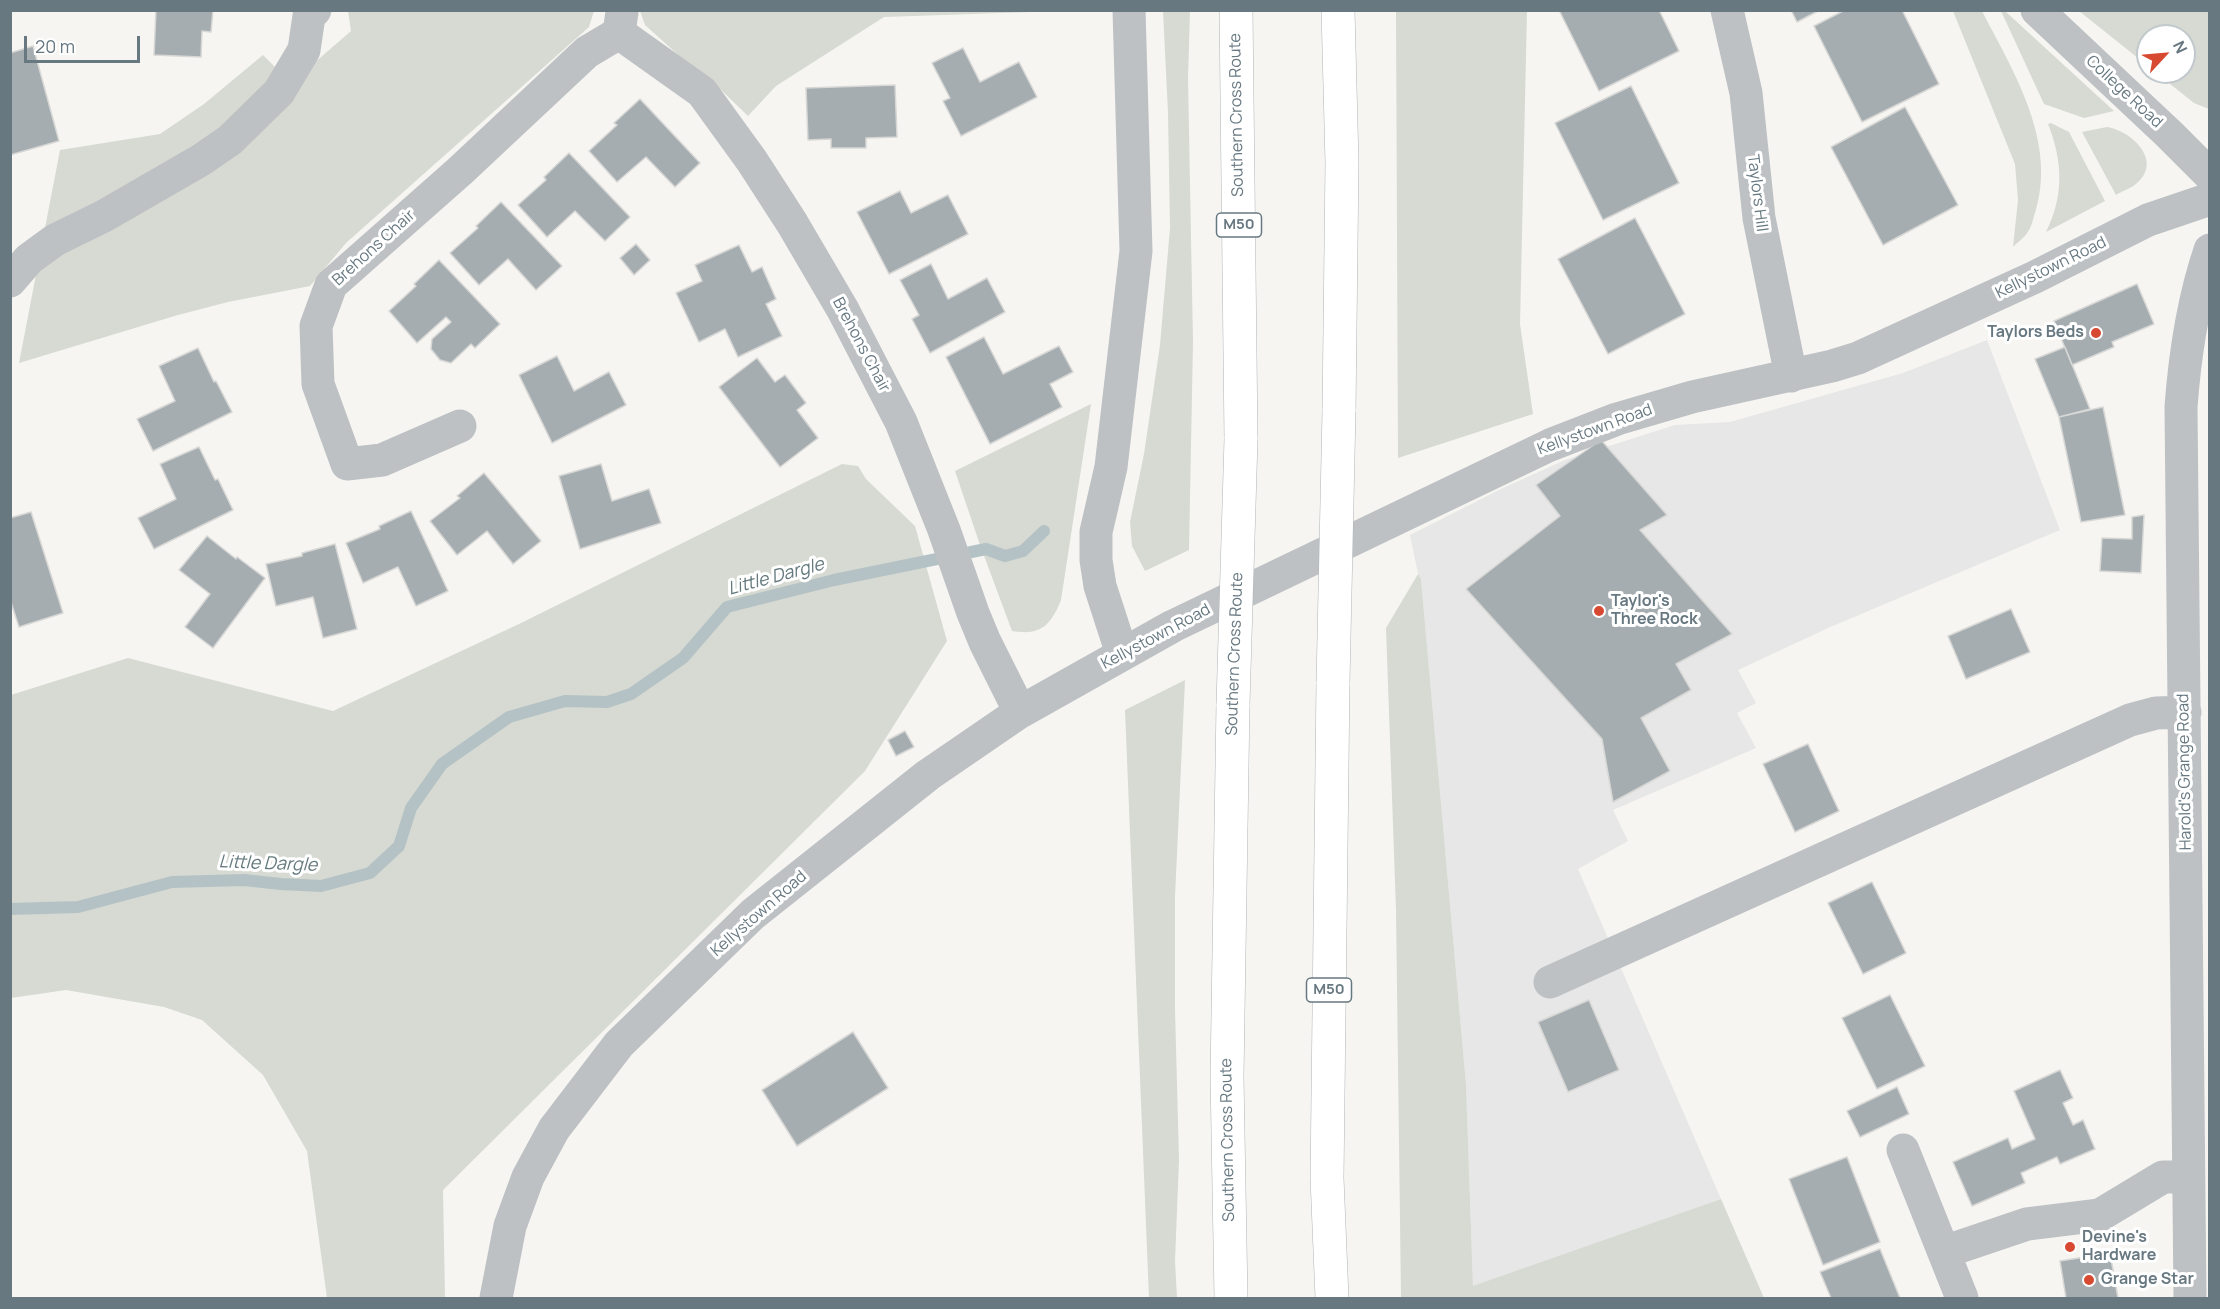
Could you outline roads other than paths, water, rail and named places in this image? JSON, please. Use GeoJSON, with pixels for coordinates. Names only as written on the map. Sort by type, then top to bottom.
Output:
{"type":"FeatureCollection","features":[{"type":"Feature","properties":{"kind":"highway","name":"Southern Cross Route"},"geometry":{"type":"LineString","coordinates":[[1231,1299],[1227,1077],[1233,704],[1241,439],[1236,10]]}},
{"type":"Feature","properties":{"kind":"highway","name":"M50"},"geometry":{"type":"LineString","coordinates":[[1332,1299],[1327,1178],[1342,163],[1338,10]]}},
{"type":"Feature","properties":{"kind":"street"},"geometry":{"type":"LineString","coordinates":[[10,281],[29,259],[55,240],[113,211],[201,160],[230,140],[279,92],[304,50],[309,16],[315,10]]}},
{"type":"Feature","properties":{"kind":"street"},"geometry":{"type":"LineString","coordinates":[[1122,654],[1100,586],[1096,560],[1096,532],[1111,467],[1136,251],[1129,10]]}},
{"type":"Feature","properties":{"kind":"street","name":"Taylors Hill"},"geometry":{"type":"LineString","coordinates":[[1727,10],[1746,93],[1759,218],[1791,376]]}},
{"type":"Feature","properties":{"kind":"street","name":"College Road"},"geometry":{"type":"LineString","coordinates":[[2037,10],[2210,175]]}},
{"type":"Feature","properties":{"kind":"street","name":"Brehons Chair"},"geometry":{"type":"LineString","coordinates":[[460,426],[382,460],[347,464],[318,384],[316,326],[331,285],[460,171],[621,22],[702,92],[752,161],[792,223],[843,310],[901,422],[985,642],[1020,712]]}},
{"type":"Feature","properties":{"kind":"street","name":"Kellystown Road"},"geometry":{"type":"LineString","coordinates":[[496,1299],[510,1226],[528,1177],[554,1129],[619,1044],[753,914],[928,775],[1020,712],[1173,626],[1282,576],[1550,445],[1617,419],[1692,397],[1832,366],[1867,354],[2035,277],[2148,220],[2210,199]]}},
{"type":"Feature","properties":{"kind":"street","name":"Harold's Grange Road"},"geometry":{"type":"LineString","coordinates":[[2190,1299],[2185,712],[2180,525],[2181,407],[2183,371],[2191,324],[2201,277],[2210,249]]}},
{"type":"Feature","properties":{"kind":"street"},"geometry":{"type":"LineString","coordinates":[[1550,982],[2130,720],[2156,713],[2185,712]]}},
{"type":"Feature","properties":{"kind":"street"},"geometry":{"type":"LineString","coordinates":[[1903,1150],[1962,1299]]}},
{"type":"Feature","properties":{"kind":"street"},"geometry":{"type":"LineString","coordinates":[[1944,1252],[2027,1224],[2100,1215],[2163,1177],[2188,1177]]}},
{"type":"Feature","properties":{"kind":"waterway","name":"Little Dargle"},"geometry":{"type":"LineString","coordinates":[[10,909],[78,907],[172,882],[244,880],[321,886],[370,873],[399,846],[411,808],[442,764],[509,717],[565,701],[607,702],[631,694],[683,658],[727,607],[834,580],[986,549],[1005,556],[1023,551],[1044,531]]}},
{"type":"Feature","properties":{"kind":"place","name":"Taylors Beds"},"geometry":{"type":"Point","coordinates":[2096,333]}},
{"type":"Feature","properties":{"kind":"place","name":"Taylor's Three Rock"},"geometry":{"type":"Point","coordinates":[1599,611]}},
{"type":"Feature","properties":{"kind":"place","name":"Devine's Hardware"},"geometry":{"type":"Point","coordinates":[2070,1247]}},
{"type":"Feature","properties":{"kind":"place","name":"Grange Star"},"geometry":{"type":"Point","coordinates":[2089,1280]}}]}
